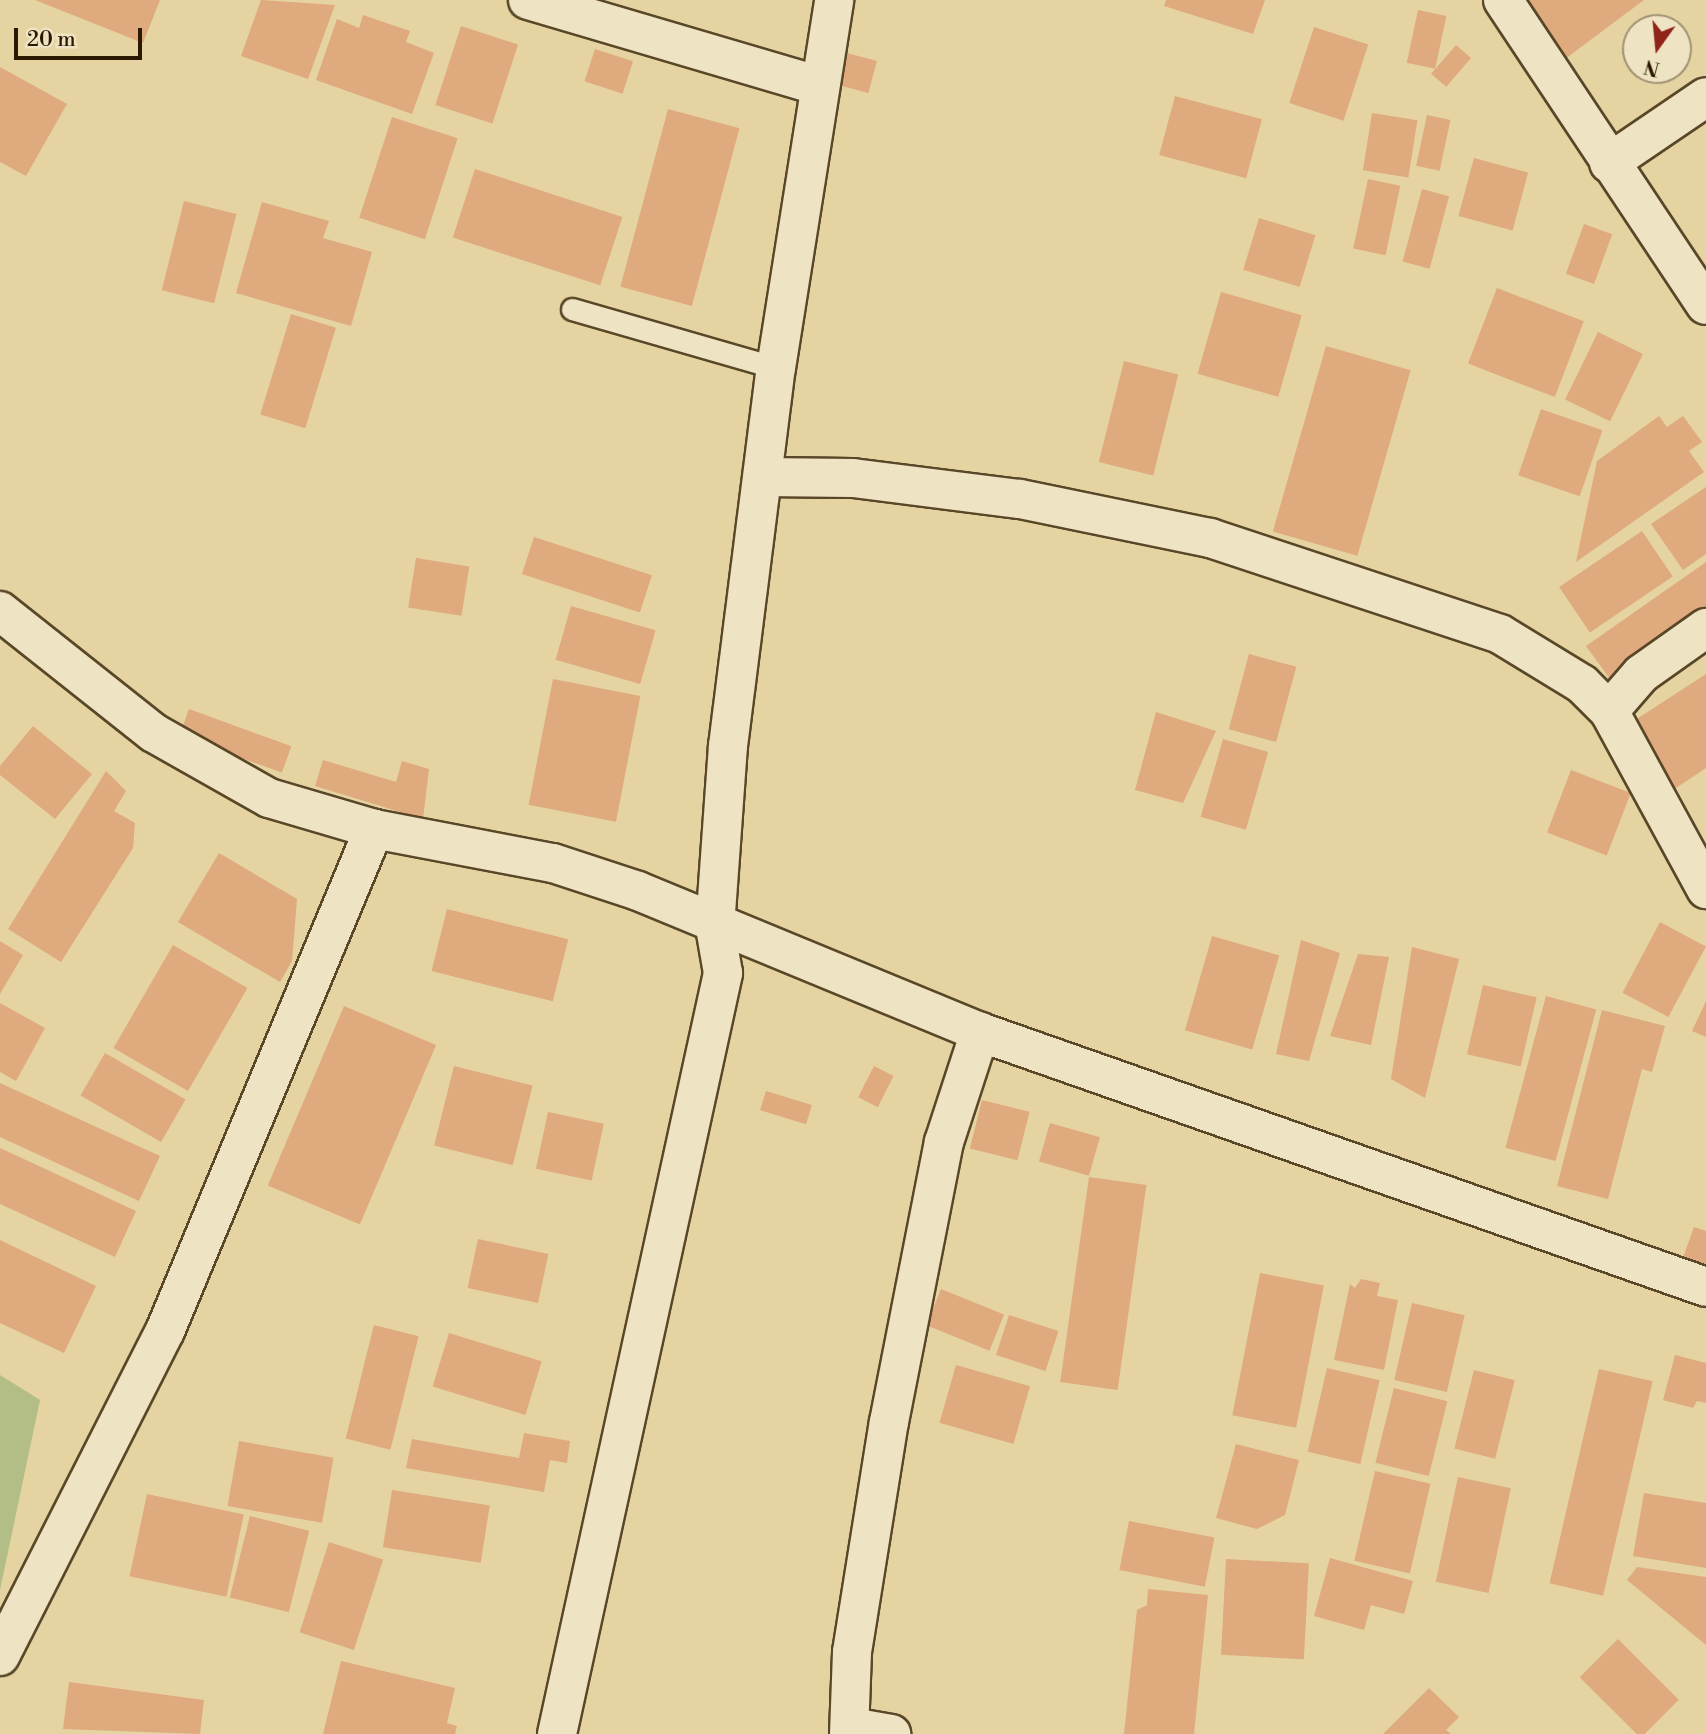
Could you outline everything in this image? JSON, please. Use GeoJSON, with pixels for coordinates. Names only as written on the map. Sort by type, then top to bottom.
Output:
{"type":"FeatureCollection","features":[{"type":"Feature","properties":{"kind":"street"},"geometry":{"type":"LineString","coordinates":[[528,0],[820,86]]}},
{"type":"Feature","properties":{"kind":"street"},"geometry":{"type":"LineString","coordinates":[[557,1734],[707,1060],[723,972],[715,927],[728,746],[776,368],[834,0]]}},
{"type":"Feature","properties":{"kind":"street"},"geometry":{"type":"LineString","coordinates":[[1503,0],[1706,305]]}},
{"type":"Feature","properties":{"kind":"street"},"geometry":{"type":"LineString","coordinates":[[1609,163],[1706,97]]}},
{"type":"Feature","properties":{"kind":"street"},"geometry":{"type":"LineString","coordinates":[[763,477],[853,478],[1020,499],[1210,538],[1500,634],[1582,684],[1609,711],[1706,889]]}},
{"type":"Feature","properties":{"kind":"street"},"geometry":{"type":"LineString","coordinates":[[0,611],[154,733],[269,798],[374,830],[553,863],[638,891],[715,927],[980,1032],[1706,1287]]}},
{"type":"Feature","properties":{"kind":"street"},"geometry":{"type":"LineString","coordinates":[[1609,711],[1641,674],[1706,628]]}},
{"type":"Feature","properties":{"kind":"street"},"geometry":{"type":"LineString","coordinates":[[0,1656],[166,1331],[374,830]]}},
{"type":"Feature","properties":{"kind":"street"},"geometry":{"type":"LineString","coordinates":[[891,1734],[850,1730],[852,1652],[889,1422],[944,1142],[980,1032]]}},
{"type":"Feature","properties":{"kind":"lane"},"geometry":{"type":"LineString","coordinates":[[572,309],[776,368]]}},
{"type":"Feature","properties":{"kind":"green space"},"geometry":{"type":"Polygon","coordinates":[[[0,1375],[40,1400],[0,1590],[0,1375]]]}},
{"type":"Feature","properties":{"kind":"building"},"geometry":{"type":"Polygon","coordinates":[[[35,0],[160,0],[143,43],[35,0]]]}},
{"type":"Feature","properties":{"kind":"building"},"geometry":{"type":"Polygon","coordinates":[[[261,0],[335,5],[308,79],[241,56],[261,0]]]}},
{"type":"Feature","properties":{"kind":"building"},"geometry":{"type":"Polygon","coordinates":[[[1166,0],[1265,0],[1253,34],[1164,6],[1166,0]]]}},
{"type":"Feature","properties":{"kind":"building"},"geometry":{"type":"Polygon","coordinates":[[[1522,0],[1644,0],[1622,14],[1565,59],[1522,0]]]}},
{"type":"Feature","properties":{"kind":"building"},"geometry":{"type":"Polygon","coordinates":[[[1418,10],[1446,16],[1435,69],[1407,63],[1418,10]]]}},
{"type":"Feature","properties":{"kind":"building"},"geometry":{"type":"Polygon","coordinates":[[[363,15],[410,31],[406,42],[434,53],[412,114],[316,80],[337,19],[359,28],[363,15]]]}},
{"type":"Feature","properties":{"kind":"building"},"geometry":{"type":"Polygon","coordinates":[[[461,26],[518,45],[492,123],[435,105],[461,26]]]}},
{"type":"Feature","properties":{"kind":"building"},"geometry":{"type":"Polygon","coordinates":[[[1314,27],[1368,45],[1343,121],[1289,103],[1314,27]]]}},
{"type":"Feature","properties":{"kind":"building"},"geometry":{"type":"Polygon","coordinates":[[[1456,45],[1471,58],[1446,87],[1431,74],[1456,45]]]}},
{"type":"Feature","properties":{"kind":"building"},"geometry":{"type":"Polygon","coordinates":[[[595,49],[633,61],[623,94],[584,81],[595,49]]]}},
{"type":"Feature","properties":{"kind":"building"},"geometry":{"type":"Polygon","coordinates":[[[847,53],[877,61],[868,93],[838,85],[847,53]]]}},
{"type":"Feature","properties":{"kind":"building"},"geometry":{"type":"Polygon","coordinates":[[[0,67],[67,104],[26,176],[0,162],[0,67]]]}},
{"type":"Feature","properties":{"kind":"building"},"geometry":{"type":"Polygon","coordinates":[[[1175,96],[1262,119],[1246,178],[1159,155],[1175,96]]]}},
{"type":"Feature","properties":{"kind":"building"},"geometry":{"type":"Polygon","coordinates":[[[668,109],[739,128],[692,306],[620,287],[668,109]]]}},
{"type":"Feature","properties":{"kind":"building"},"geometry":{"type":"Polygon","coordinates":[[[1372,113],[1417,120],[1408,177],[1363,170],[1372,113]]]}},
{"type":"Feature","properties":{"kind":"building"},"geometry":{"type":"Polygon","coordinates":[[[1427,115],[1450,120],[1440,171],[1416,166],[1427,115]]]}},
{"type":"Feature","properties":{"kind":"building"},"geometry":{"type":"Polygon","coordinates":[[[392,117],[458,138],[425,239],[359,218],[392,117]]]}},
{"type":"Feature","properties":{"kind":"building"},"geometry":{"type":"Polygon","coordinates":[[[1474,158],[1528,172],[1513,230],[1458,216],[1474,158]]]}},
{"type":"Feature","properties":{"kind":"building"},"geometry":{"type":"Polygon","coordinates":[[[475,169],[622,217],[600,285],[453,237],[475,169]]]}},
{"type":"Feature","properties":{"kind":"building"},"geometry":{"type":"Polygon","coordinates":[[[1368,179],[1400,186],[1386,255],[1353,248],[1368,179]]]}},
{"type":"Feature","properties":{"kind":"building"},"geometry":{"type":"Polygon","coordinates":[[[1422,189],[1449,196],[1430,269],[1403,261],[1422,189]]]}},
{"type":"Feature","properties":{"kind":"building"},"geometry":{"type":"Polygon","coordinates":[[[184,201],[236,214],[214,303],[162,290],[184,201]]]}},
{"type":"Feature","properties":{"kind":"building"},"geometry":{"type":"Polygon","coordinates":[[[262,202],[329,221],[323,238],[372,252],[351,326],[236,293],[262,202]]]}},
{"type":"Feature","properties":{"kind":"building"},"geometry":{"type":"Polygon","coordinates":[[[1259,218],[1315,235],[1300,287],[1243,270],[1259,218]]]}},
{"type":"Feature","properties":{"kind":"building"},"geometry":{"type":"Polygon","coordinates":[[[1584,224],[1612,234],[1594,284],[1566,274],[1584,224]]]}},
{"type":"Feature","properties":{"kind":"building"},"geometry":{"type":"Polygon","coordinates":[[[1497,288],[1584,321],[1555,397],[1468,364],[1497,288]]]}},
{"type":"Feature","properties":{"kind":"building"},"geometry":{"type":"Polygon","coordinates":[[[1221,292],[1302,315],[1278,397],[1198,374],[1221,292]]]}},
{"type":"Feature","properties":{"kind":"building"},"geometry":{"type":"Polygon","coordinates":[[[291,314],[336,328],[305,428],[260,414],[291,314]]]}},
{"type":"Feature","properties":{"kind":"building"},"geometry":{"type":"Polygon","coordinates":[[[1598,332],[1643,354],[1610,421],[1565,399],[1598,332]]]}},
{"type":"Feature","properties":{"kind":"building"},"geometry":{"type":"Polygon","coordinates":[[[1326,346],[1411,370],[1357,556],[1273,532],[1326,346]]]}},
{"type":"Feature","properties":{"kind":"building"},"geometry":{"type":"Polygon","coordinates":[[[1124,361],[1178,375],[1153,475],[1099,462],[1124,361]]]}},
{"type":"Feature","properties":{"kind":"building"},"geometry":{"type":"Polygon","coordinates":[[[1541,409],[1602,430],[1580,496],[1518,475],[1541,409]]]}},
{"type":"Feature","properties":{"kind":"building"},"geometry":{"type":"Polygon","coordinates":[[[1659,416],[1667,427],[1683,416],[1702,442],[1689,451],[1704,472],[1576,562],[1597,461],[1659,416]]]}},
{"type":"Feature","properties":{"kind":"building"},"geometry":{"type":"Polygon","coordinates":[[[1706,487],[1706,554],[1683,570],[1651,524],[1706,487]]]}},
{"type":"Feature","properties":{"kind":"building"},"geometry":{"type":"Polygon","coordinates":[[[1642,531],[1673,577],[1590,633],[1559,587],[1642,531]]]}},
{"type":"Feature","properties":{"kind":"building"},"geometry":{"type":"Polygon","coordinates":[[[534,537],[652,575],[640,612],[522,574],[534,537]]]}},
{"type":"Feature","properties":{"kind":"building"},"geometry":{"type":"Polygon","coordinates":[[[416,558],[469,566],[462,616],[408,607],[416,558]]]}},
{"type":"Feature","properties":{"kind":"building"},"geometry":{"type":"Polygon","coordinates":[[[1706,562],[1706,618],[1613,683],[1586,646],[1706,562]]]}},
{"type":"Feature","properties":{"kind":"building"},"geometry":{"type":"Polygon","coordinates":[[[571,606],[656,630],[640,684],[556,660],[571,606]]]}},
{"type":"Feature","properties":{"kind":"building"},"geometry":{"type":"Polygon","coordinates":[[[1249,654],[1296,667],[1276,742],[1229,729],[1249,654]]]}},
{"type":"Feature","properties":{"kind":"building"},"geometry":{"type":"Polygon","coordinates":[[[1706,674],[1706,768],[1673,790],[1629,724],[1706,674]]]}},
{"type":"Feature","properties":{"kind":"building"},"geometry":{"type":"Polygon","coordinates":[[[553,679],[640,696],[616,822],[529,805],[553,679]]]}},
{"type":"Feature","properties":{"kind":"building"},"geometry":{"type":"Polygon","coordinates":[[[189,709],[291,746],[282,773],[179,735],[189,709]]]}},
{"type":"Feature","properties":{"kind":"building"},"geometry":{"type":"Polygon","coordinates":[[[1156,712],[1216,731],[1183,803],[1135,790],[1156,712]]]}},
{"type":"Feature","properties":{"kind":"building"},"geometry":{"type":"Polygon","coordinates":[[[33,726],[92,774],[55,819],[0,775],[0,766],[33,726]]]}},
{"type":"Feature","properties":{"kind":"building"},"geometry":{"type":"Polygon","coordinates":[[[1223,739],[1268,752],[1246,830],[1201,817],[1223,739]]]}},
{"type":"Feature","properties":{"kind":"building"},"geometry":{"type":"Polygon","coordinates":[[[323,760],[396,782],[402,761],[429,769],[423,819],[315,786],[323,760]]]}},
{"type":"Feature","properties":{"kind":"building"},"geometry":{"type":"Polygon","coordinates":[[[1571,770],[1631,793],[1607,855],[1547,833],[1571,770]]]}},
{"type":"Feature","properties":{"kind":"building"},"geometry":{"type":"Polygon","coordinates":[[[106,771],[126,791],[114,811],[135,823],[133,848],[61,962],[8,929],[106,771]]]}},
{"type":"Feature","properties":{"kind":"building"},"geometry":{"type":"Polygon","coordinates":[[[219,853],[297,899],[292,961],[280,982],[178,922],[219,853]]]}},
{"type":"Feature","properties":{"kind":"building"},"geometry":{"type":"Polygon","coordinates":[[[447,909],[568,939],[553,1001],[432,971],[447,909]]]}},
{"type":"Feature","properties":{"kind":"building"},"geometry":{"type":"Polygon","coordinates":[[[1660,922],[1706,946],[1668,1017],[1622,993],[1660,922]]]}},
{"type":"Feature","properties":{"kind":"building"},"geometry":{"type":"Polygon","coordinates":[[[1212,936],[1279,955],[1252,1049],[1185,1030],[1212,936]]]}},
{"type":"Feature","properties":{"kind":"building"},"geometry":{"type":"Polygon","coordinates":[[[1301,940],[1340,953],[1309,1061],[1276,1054],[1301,940]]]}},
{"type":"Feature","properties":{"kind":"building"},"geometry":{"type":"Polygon","coordinates":[[[0,941],[23,955],[0,994],[0,941]]]}},
{"type":"Feature","properties":{"kind":"building"},"geometry":{"type":"Polygon","coordinates":[[[173,945],[247,988],[188,1091],[114,1048],[173,945]]]}},
{"type":"Feature","properties":{"kind":"building"},"geometry":{"type":"Polygon","coordinates":[[[1412,947],[1459,959],[1425,1098],[1391,1079],[1412,947]]]}},
{"type":"Feature","properties":{"kind":"building"},"geometry":{"type":"Polygon","coordinates":[[[1358,954],[1389,957],[1371,1045],[1330,1036],[1358,954]]]}},
{"type":"Feature","properties":{"kind":"building"},"geometry":{"type":"Polygon","coordinates":[[[1483,985],[1537,997],[1521,1067],[1467,1054],[1483,985]]]}},
{"type":"Feature","properties":{"kind":"building"},"geometry":{"type":"Polygon","coordinates":[[[1546,996],[1596,1009],[1556,1161],[1505,1148],[1546,996]]]}},
{"type":"Feature","properties":{"kind":"building"},"geometry":{"type":"Polygon","coordinates":[[[1706,1001],[1706,1037],[1692,1031],[1706,1001]]]}},
{"type":"Feature","properties":{"kind":"building"},"geometry":{"type":"Polygon","coordinates":[[[0,1003],[45,1028],[16,1081],[0,1072],[0,1003]]]}},
{"type":"Feature","properties":{"kind":"building"},"geometry":{"type":"Polygon","coordinates":[[[344,1006],[436,1045],[360,1225],[268,1185],[344,1006]]]}},
{"type":"Feature","properties":{"kind":"building"},"geometry":{"type":"Polygon","coordinates":[[[1602,1010],[1665,1026],[1652,1072],[1642,1069],[1608,1199],[1557,1186],[1602,1010]]]}},
{"type":"Feature","properties":{"kind":"building"},"geometry":{"type":"Polygon","coordinates":[[[105,1053],[186,1100],[161,1142],[80,1095],[105,1053]]]}},
{"type":"Feature","properties":{"kind":"building"},"geometry":{"type":"Polygon","coordinates":[[[454,1066],[533,1086],[513,1165],[434,1146],[454,1066]]]}},
{"type":"Feature","properties":{"kind":"building"},"geometry":{"type":"Polygon","coordinates":[[[874,1066],[894,1076],[878,1107],[858,1097],[874,1066]]]}},
{"type":"Feature","properties":{"kind":"building"},"geometry":{"type":"Polygon","coordinates":[[[0,1083],[160,1156],[139,1201],[0,1137],[0,1083]]]}},
{"type":"Feature","properties":{"kind":"building"},"geometry":{"type":"Polygon","coordinates":[[[766,1091],[812,1105],[806,1124],[760,1110],[766,1091]]]}},
{"type":"Feature","properties":{"kind":"building"},"geometry":{"type":"Polygon","coordinates":[[[982,1100],[1030,1112],[1017,1160],[970,1149],[982,1100]]]}},
{"type":"Feature","properties":{"kind":"building"},"geometry":{"type":"Polygon","coordinates":[[[548,1112],[604,1124],[592,1181],[536,1169],[548,1112]]]}},
{"type":"Feature","properties":{"kind":"building"},"geometry":{"type":"Polygon","coordinates":[[[1050,1123],[1100,1137],[1089,1176],[1039,1161],[1050,1123]]]}},
{"type":"Feature","properties":{"kind":"building"},"geometry":{"type":"Polygon","coordinates":[[[0,1148],[136,1211],[115,1257],[0,1204],[0,1148]]]}},
{"type":"Feature","properties":{"kind":"building"},"geometry":{"type":"Polygon","coordinates":[[[1089,1177],[1146,1185],[1118,1390],[1060,1382],[1089,1177]]]}},
{"type":"Feature","properties":{"kind":"building"},"geometry":{"type":"Polygon","coordinates":[[[1694,1227],[1706,1231],[1706,1271],[1681,1263],[1694,1227]]]}},
{"type":"Feature","properties":{"kind":"building"},"geometry":{"type":"Polygon","coordinates":[[[478,1239],[548,1254],[538,1303],[468,1288],[478,1239]]]}},
{"type":"Feature","properties":{"kind":"building"},"geometry":{"type":"Polygon","coordinates":[[[0,1240],[96,1286],[64,1353],[0,1323],[0,1240]]]}},
{"type":"Feature","properties":{"kind":"building"},"geometry":{"type":"Polygon","coordinates":[[[1260,1273],[1324,1285],[1296,1428],[1232,1415],[1260,1273]]]}},
{"type":"Feature","properties":{"kind":"building"},"geometry":{"type":"Polygon","coordinates":[[[1361,1279],[1380,1283],[1377,1296],[1398,1300],[1384,1370],[1334,1360],[1350,1284],[1355,1288],[1361,1279]]]}},
{"type":"Feature","properties":{"kind":"building"},"geometry":{"type":"Polygon","coordinates":[[[941,1289],[1004,1314],[989,1351],[926,1325],[941,1289]]]}},
{"type":"Feature","properties":{"kind":"building"},"geometry":{"type":"Polygon","coordinates":[[[1412,1303],[1465,1315],[1447,1392],[1394,1380],[1412,1303]]]}},
{"type":"Feature","properties":{"kind":"building"},"geometry":{"type":"Polygon","coordinates":[[[1009,1315],[1058,1331],[1045,1371],[996,1355],[1009,1315]]]}},
{"type":"Feature","properties":{"kind":"building"},"geometry":{"type":"Polygon","coordinates":[[[374,1325],[419,1336],[390,1450],[346,1439],[374,1325]]]}},
{"type":"Feature","properties":{"kind":"building"},"geometry":{"type":"Polygon","coordinates":[[[449,1333],[542,1361],[525,1415],[433,1387],[449,1333]]]}},
{"type":"Feature","properties":{"kind":"building"},"geometry":{"type":"Polygon","coordinates":[[[1675,1355],[1706,1363],[1706,1403],[1697,1401],[1693,1408],[1663,1400],[1675,1355]]]}},
{"type":"Feature","properties":{"kind":"building"},"geometry":{"type":"Polygon","coordinates":[[[956,1365],[1030,1386],[1013,1444],[939,1423],[956,1365]]]}},
{"type":"Feature","properties":{"kind":"building"},"geometry":{"type":"Polygon","coordinates":[[[1327,1368],[1380,1380],[1360,1464],[1308,1452],[1327,1368]]]}},
{"type":"Feature","properties":{"kind":"building"},"geometry":{"type":"Polygon","coordinates":[[[1599,1369],[1653,1381],[1603,1596],[1550,1583],[1599,1369]]]}},
{"type":"Feature","properties":{"kind":"building"},"geometry":{"type":"Polygon","coordinates":[[[1474,1370],[1515,1380],[1495,1459],[1454,1449],[1474,1370]]]}},
{"type":"Feature","properties":{"kind":"building"},"geometry":{"type":"Polygon","coordinates":[[[1394,1388],[1447,1401],[1429,1476],[1375,1463],[1394,1388]]]}},
{"type":"Feature","properties":{"kind":"building"},"geometry":{"type":"Polygon","coordinates":[[[524,1433],[570,1441],[567,1463],[550,1460],[544,1492],[406,1468],[412,1439],[519,1458],[524,1433]]]}},
{"type":"Feature","properties":{"kind":"building"},"geometry":{"type":"Polygon","coordinates":[[[239,1441],[334,1458],[322,1523],[228,1506],[239,1441]]]}},
{"type":"Feature","properties":{"kind":"building"},"geometry":{"type":"Polygon","coordinates":[[[1236,1444],[1299,1460],[1285,1515],[1257,1529],[1216,1518],[1236,1444]]]}},
{"type":"Feature","properties":{"kind":"building"},"geometry":{"type":"Polygon","coordinates":[[[1375,1471],[1431,1484],[1410,1573],[1354,1561],[1375,1471]]]}},
{"type":"Feature","properties":{"kind":"building"},"geometry":{"type":"Polygon","coordinates":[[[1458,1477],[1511,1488],[1489,1593],[1436,1582],[1458,1477]]]}},
{"type":"Feature","properties":{"kind":"building"},"geometry":{"type":"Polygon","coordinates":[[[392,1490],[490,1505],[481,1563],[383,1547],[392,1490]]]}},
{"type":"Feature","properties":{"kind":"building"},"geometry":{"type":"Polygon","coordinates":[[[1644,1493],[1706,1503],[1706,1568],[1633,1556],[1644,1493]]]}},
{"type":"Feature","properties":{"kind":"building"},"geometry":{"type":"Polygon","coordinates":[[[147,1494],[244,1515],[226,1597],[130,1576],[147,1494]]]}},
{"type":"Feature","properties":{"kind":"building"},"geometry":{"type":"Polygon","coordinates":[[[250,1516],[309,1531],[289,1612],[230,1598],[250,1516]]]}},
{"type":"Feature","properties":{"kind":"building"},"geometry":{"type":"Polygon","coordinates":[[[1129,1521],[1214,1538],[1205,1587],[1119,1570],[1129,1521]]]}},
{"type":"Feature","properties":{"kind":"building"},"geometry":{"type":"Polygon","coordinates":[[[329,1542],[383,1560],[354,1650],[300,1632],[329,1542]]]}},
{"type":"Feature","properties":{"kind":"building"},"geometry":{"type":"Polygon","coordinates":[[[1330,1558],[1413,1581],[1404,1614],[1371,1605],[1364,1630],[1314,1616],[1330,1558]]]}},
{"type":"Feature","properties":{"kind":"building"},"geometry":{"type":"Polygon","coordinates":[[[1226,1559],[1309,1563],[1304,1659],[1221,1655],[1226,1559]]]}},
{"type":"Feature","properties":{"kind":"building"},"geometry":{"type":"Polygon","coordinates":[[[1637,1567],[1706,1577],[1706,1645],[1627,1580],[1637,1567]]]}},
{"type":"Feature","properties":{"kind":"building"},"geometry":{"type":"Polygon","coordinates":[[[1148,1589],[1208,1595],[1194,1734],[1124,1734],[1137,1610],[1147,1605],[1148,1589]]]}},
{"type":"Feature","properties":{"kind":"building"},"geometry":{"type":"Polygon","coordinates":[[[1618,1639],[1679,1700],[1645,1734],[1637,1734],[1580,1677],[1618,1639]]]}},
{"type":"Feature","properties":{"kind":"building"},"geometry":{"type":"Polygon","coordinates":[[[341,1661],[455,1688],[447,1723],[457,1726],[455,1734],[323,1734],[341,1661]]]}},
{"type":"Feature","properties":{"kind":"building"},"geometry":{"type":"Polygon","coordinates":[[[69,1682],[204,1700],[200,1734],[63,1729],[69,1682]]]}},
{"type":"Feature","properties":{"kind":"building"},"geometry":{"type":"Polygon","coordinates":[[[1429,1688],[1459,1717],[1446,1730],[1451,1734],[1383,1734],[1429,1688]]]}}]}
